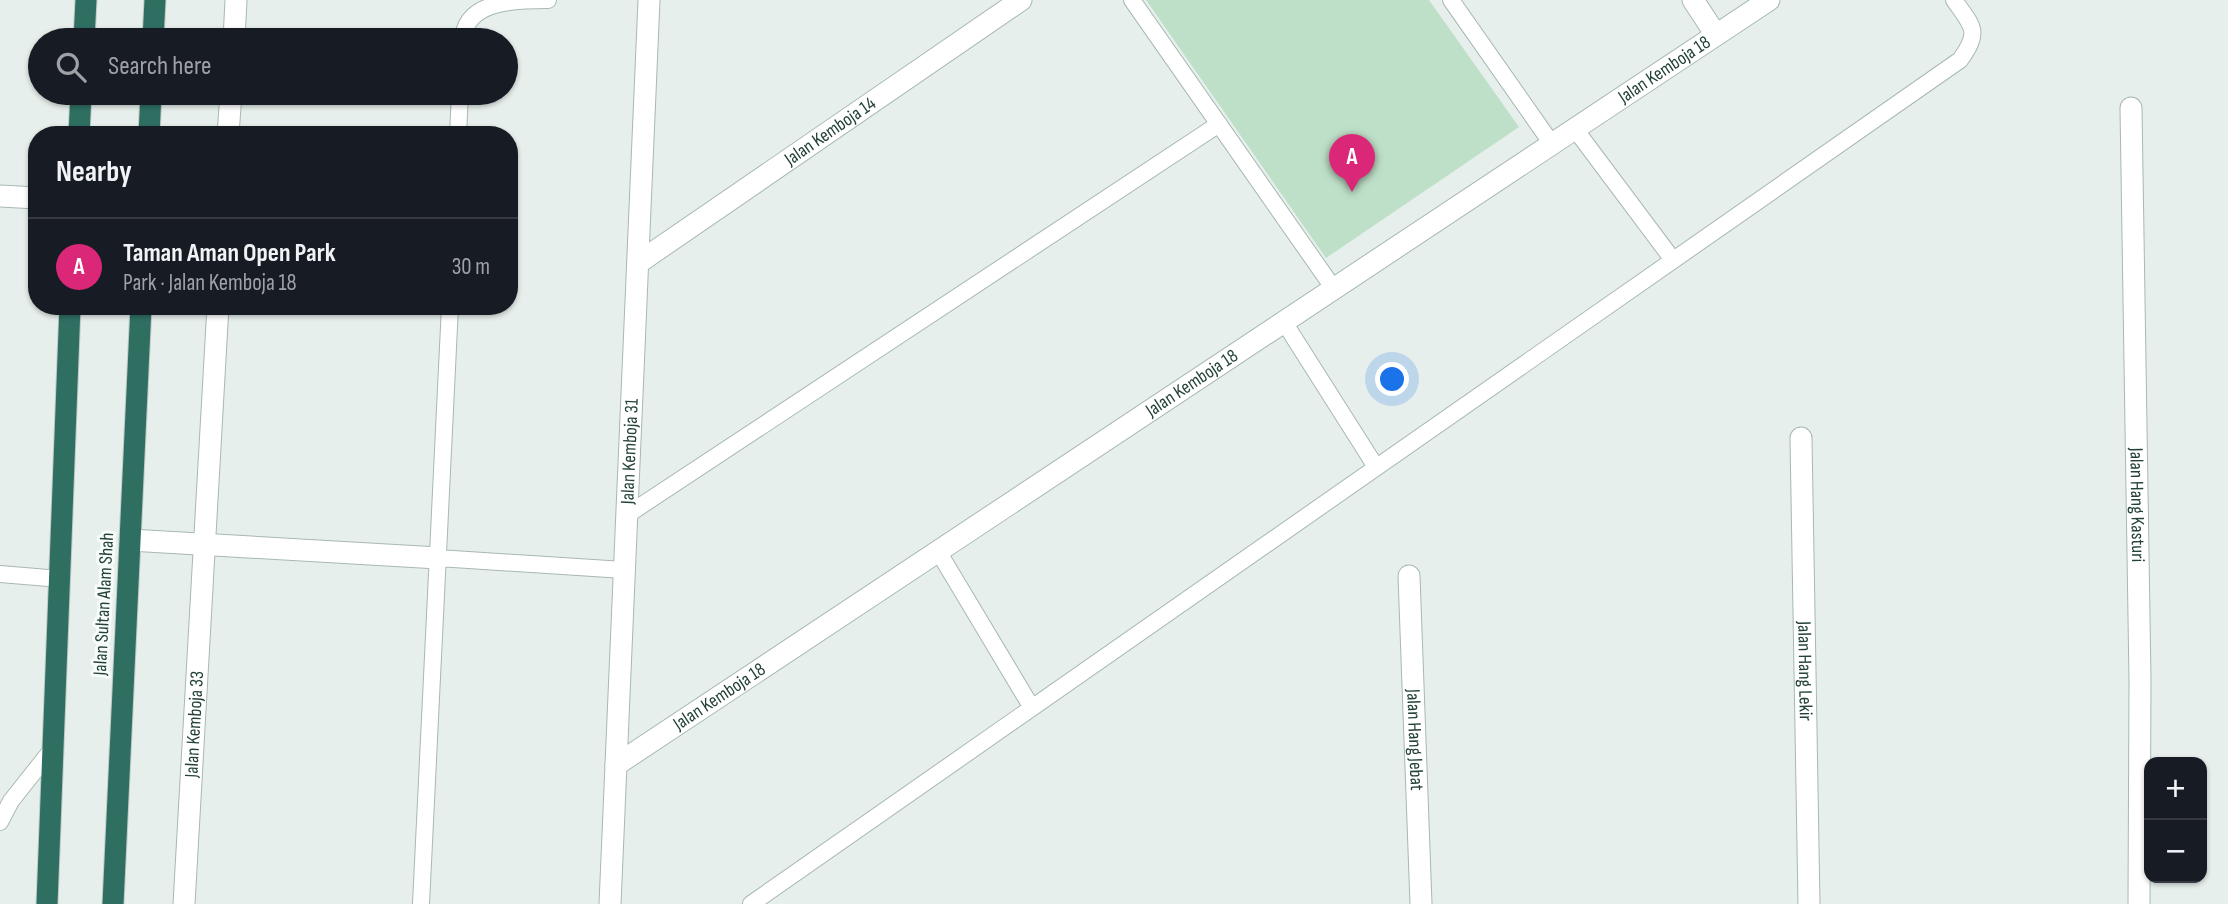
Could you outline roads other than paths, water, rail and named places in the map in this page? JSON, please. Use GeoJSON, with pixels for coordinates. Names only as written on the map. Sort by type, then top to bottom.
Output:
{"type":"FeatureCollection","features":[{"type":"Feature","properties":{"kind":"highway"},"geometry":{"type":"LineString","coordinates":[[85,28],[86,0]]}},
{"type":"Feature","properties":{"kind":"highway"},"geometry":{"type":"LineString","coordinates":[[154,28],[155,0]]}},
{"type":"Feature","properties":{"kind":"highway"},"geometry":{"type":"LineString","coordinates":[[79,126],[80,105]]}},
{"type":"Feature","properties":{"kind":"highway"},"geometry":{"type":"LineString","coordinates":[[149,126],[150,105]]}},
{"type":"Feature","properties":{"kind":"highway"},"geometry":{"type":"LineString","coordinates":[[47,904],[70,315]]}},
{"type":"Feature","properties":{"kind":"highway","name":"Jalan Sultan Alam Shah"},"geometry":{"type":"LineString","coordinates":[[113,904],[141,315]]}},
{"type":"Feature","properties":{"kind":"street"},"geometry":{"type":"LineString","coordinates":[[235,28],[236,0]]}},
{"type":"Feature","properties":{"kind":"street","name":"Jalan Kemboja 31"},"geometry":{"type":"LineString","coordinates":[[610,904],[649,0]]}},
{"type":"Feature","properties":{"kind":"street","name":"Jalan Kemboja 14"},"geometry":{"type":"LineString","coordinates":[[638,263],[1021,0]]}},
{"type":"Feature","properties":{"kind":"street"},"geometry":{"type":"LineString","coordinates":[[1693,0],[1716,35]]}},
{"type":"Feature","properties":{"kind":"street","name":"Jalan Kemboja 18"},"geometry":{"type":"LineString","coordinates":[[616,765],[1769,0]]}},
{"type":"Feature","properties":{"kind":"street"},"geometry":{"type":"LineString","coordinates":[[229,126],[230,105]]}},
{"type":"Feature","properties":{"kind":"street","name":"Jalan Hang Kasturi"},"geometry":{"type":"LineString","coordinates":[[2131,108],[2140,680],[2139,904]]}},
{"type":"Feature","properties":{"kind":"street"},"geometry":{"type":"LineString","coordinates":[[0,196],[28,198]]}},
{"type":"Feature","properties":{"kind":"street","name":"Jalan Kemboja 33"},"geometry":{"type":"LineString","coordinates":[[184,904],[217,315]]}},
{"type":"Feature","properties":{"kind":"street","name":"Jalan Hang Lekir"},"geometry":{"type":"LineString","coordinates":[[1801,438],[1809,904]]}},
{"type":"Feature","properties":{"kind":"street"},"geometry":{"type":"LineString","coordinates":[[130,540],[438,558]]}},
{"type":"Feature","properties":{"kind":"street","name":"Jalan Hang Jebat"},"geometry":{"type":"LineString","coordinates":[[1409,576],[1421,904]]}},
{"type":"Feature","properties":{"kind":"lane"},"geometry":{"type":"LineString","coordinates":[[466,28],[468,18],[484,8],[507,1],[548,0]]}},
{"type":"Feature","properties":{"kind":"lane"},"geometry":{"type":"LineString","coordinates":[[1132,0],[1334,289]]}},
{"type":"Feature","properties":{"kind":"lane"},"geometry":{"type":"LineString","coordinates":[[1451,0],[1552,144]]}},
{"type":"Feature","properties":{"kind":"lane"},"geometry":{"type":"LineString","coordinates":[[751,904],[1960,60],[1971,44],[1972,26],[1954,0]]}},
{"type":"Feature","properties":{"kind":"lane"},"geometry":{"type":"LineString","coordinates":[[458,126],[459,105]]}},
{"type":"Feature","properties":{"kind":"lane"},"geometry":{"type":"LineString","coordinates":[[627,515],[1219,124]]}},
{"type":"Feature","properties":{"kind":"lane"},"geometry":{"type":"LineString","coordinates":[[1575,129],[1673,260]]}},
{"type":"Feature","properties":{"kind":"lane"},"geometry":{"type":"LineString","coordinates":[[421,904],[450,315]]}},
{"type":"Feature","properties":{"kind":"lane"},"geometry":{"type":"LineString","coordinates":[[1284,322],[1376,467]]}},
{"type":"Feature","properties":{"kind":"lane"},"geometry":{"type":"LineString","coordinates":[[939,551],[1032,708]]}},
{"type":"Feature","properties":{"kind":"lane"},"geometry":{"type":"LineString","coordinates":[[438,558],[624,570]]}},
{"type":"Feature","properties":{"kind":"lane"},"geometry":{"type":"LineString","coordinates":[[0,574],[60,579]]}},
{"type":"Feature","properties":{"kind":"lane"},"geometry":{"type":"LineString","coordinates":[[0,822],[12,801],[53,748]]}},
{"type":"Feature","properties":{"kind":"place","name":"Taman Aman Open Park"},"geometry":{"type":"Point","coordinates":[1352,192]}}]}
